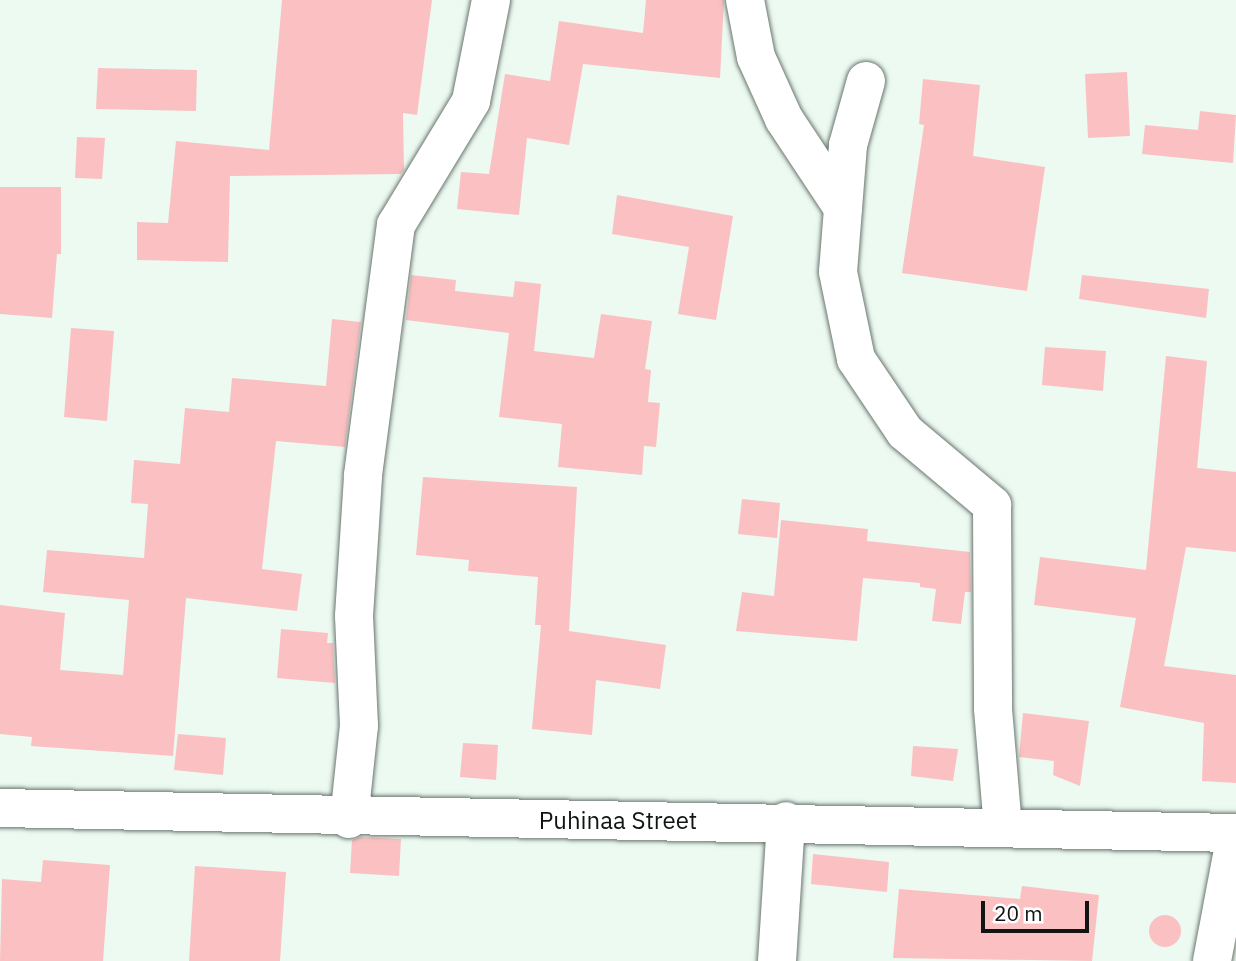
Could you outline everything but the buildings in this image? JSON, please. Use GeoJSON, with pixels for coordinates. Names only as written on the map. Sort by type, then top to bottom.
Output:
{"type":"FeatureCollection","features":[{"type":"Feature","properties":{"kind":"street"},"geometry":{"type":"LineString","coordinates":[[349,818],[359,726],[354,616],[363,475],[396,225],[471,102],[491,0]]}},
{"type":"Feature","properties":{"kind":"street"},"geometry":{"type":"LineString","coordinates":[[745,0],[756,57],[784,119],[843,208]]}},
{"type":"Feature","properties":{"kind":"street"},"geometry":{"type":"LineString","coordinates":[[866,81],[848,145],[838,272],[856,359],[905,432],[992,505],[993,709],[1003,827]]}},
{"type":"Feature","properties":{"kind":"street","name":"Puhinaa Street"},"geometry":{"type":"LineString","coordinates":[[0,808],[349,818],[786,821],[1236,834]]}},
{"type":"Feature","properties":{"kind":"street"},"geometry":{"type":"LineString","coordinates":[[776,961],[786,821]]}},
{"type":"Feature","properties":{"kind":"street"},"geometry":{"type":"LineString","coordinates":[[1212,961],[1236,834]]}}]}
